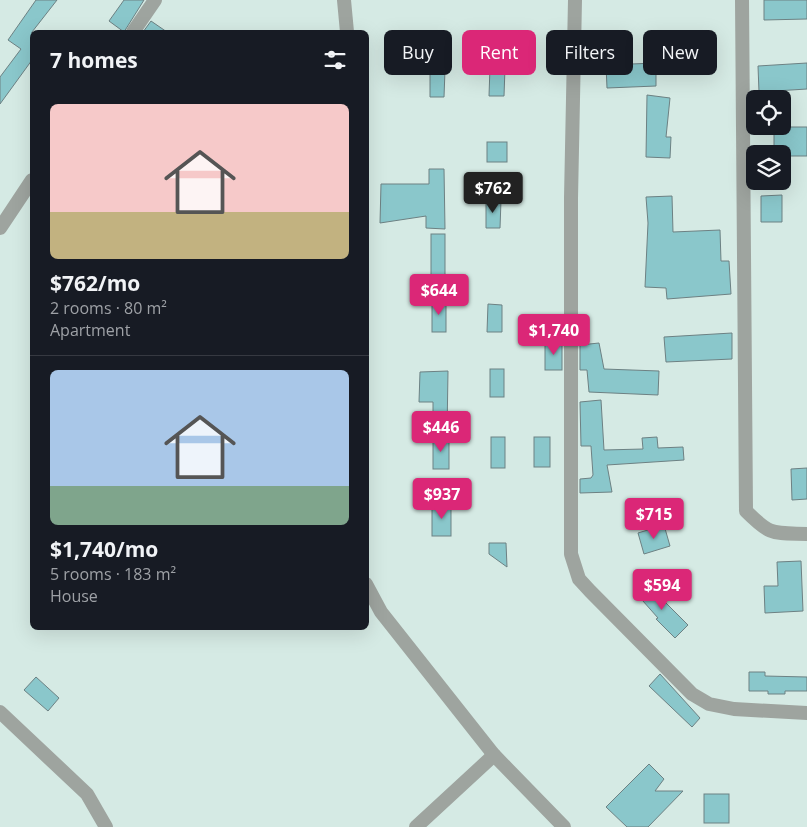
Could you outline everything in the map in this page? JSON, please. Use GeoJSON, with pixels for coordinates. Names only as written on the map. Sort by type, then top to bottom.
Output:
{"type":"FeatureCollection","features":[{"type":"Feature","properties":{"kind":"street"},"geometry":{"type":"LineString","coordinates":[[134,30],[155,0]]}},
{"type":"Feature","properties":{"kind":"street"},"geometry":{"type":"LineString","coordinates":[[344,0],[347,30]]}},
{"type":"Feature","properties":{"kind":"street"},"geometry":{"type":"LineString","coordinates":[[575,0],[572,198],[571,554],[579,579],[692,694],[710,704],[734,709],[807,713]]}},
{"type":"Feature","properties":{"kind":"street"},"geometry":{"type":"LineString","coordinates":[[742,0],[746,511],[765,530],[779,534],[807,534]]}},
{"type":"Feature","properties":{"kind":"street"},"geometry":{"type":"LineString","coordinates":[[0,228],[30,183]]}},
{"type":"Feature","properties":{"kind":"street"},"geometry":{"type":"LineString","coordinates":[[369,590],[381,612],[494,755],[564,827]]}},
{"type":"Feature","properties":{"kind":"street"},"geometry":{"type":"LineString","coordinates":[[0,712],[87,794],[106,827]]}},
{"type":"Feature","properties":{"kind":"street"},"geometry":{"type":"LineString","coordinates":[[416,827],[494,755]]}},
{"type":"Feature","properties":{"kind":"building"},"geometry":{"type":"Polygon","coordinates":[[[36,0],[57,0],[34,30],[30,30],[30,63],[0,104],[0,77],[21,49],[8,40],[36,0]]]}},
{"type":"Feature","properties":{"kind":"building"},"geometry":{"type":"Polygon","coordinates":[[[124,0],[144,0],[125,30],[121,30],[109,21],[124,0]]]}},
{"type":"Feature","properties":{"kind":"building"},"geometry":{"type":"Polygon","coordinates":[[[764,0],[807,0],[807,19],[764,20],[764,0]]]}},
{"type":"Feature","properties":{"kind":"building"},"geometry":{"type":"Polygon","coordinates":[[[151,21],[164,30],[144,30],[151,21]]]}},
{"type":"Feature","properties":{"kind":"building"},"geometry":{"type":"Polygon","coordinates":[[[807,63],[807,89],[759,90],[758,66],[807,63]]]}},
{"type":"Feature","properties":{"kind":"building"},"geometry":{"type":"Polygon","coordinates":[[[633,64],[643,64],[643,75],[656,75],[656,86],[607,88],[606,75],[633,75],[633,64]]]}},
{"type":"Feature","properties":{"kind":"building"},"geometry":{"type":"Polygon","coordinates":[[[430,75],[445,75],[444,97],[430,97],[430,75]]]}},
{"type":"Feature","properties":{"kind":"building"},"geometry":{"type":"Polygon","coordinates":[[[490,75],[505,75],[504,96],[489,96],[490,75]]]}},
{"type":"Feature","properties":{"kind":"building"},"geometry":{"type":"Polygon","coordinates":[[[647,95],[670,98],[666,137],[671,137],[670,158],[646,157],[647,95]]]}},
{"type":"Feature","properties":{"kind":"building"},"geometry":{"type":"Polygon","coordinates":[[[791,127],[807,127],[807,156],[791,156],[791,145],[774,145],[774,135],[791,135],[791,127]]]}},
{"type":"Feature","properties":{"kind":"building"},"geometry":{"type":"Polygon","coordinates":[[[487,142],[507,142],[507,162],[487,162],[487,142]]]}},
{"type":"Feature","properties":{"kind":"building"},"geometry":{"type":"Polygon","coordinates":[[[429,169],[444,169],[445,229],[426,228],[426,216],[380,223],[381,184],[429,184],[429,169]]]}},
{"type":"Feature","properties":{"kind":"building"},"geometry":{"type":"Polygon","coordinates":[[[782,195],[782,222],[761,222],[761,196],[782,195]]]}},
{"type":"Feature","properties":{"kind":"building"},"geometry":{"type":"Polygon","coordinates":[[[672,196],[673,232],[720,230],[721,261],[729,261],[731,294],[667,299],[666,288],[645,287],[648,223],[646,197],[672,196]]]}},
{"type":"Feature","properties":{"kind":"building"},"geometry":{"type":"Polygon","coordinates":[[[486,200],[501,200],[500,228],[486,228],[486,200]]]}},
{"type":"Feature","properties":{"kind":"building"},"geometry":{"type":"Polygon","coordinates":[[[431,234],[445,234],[445,277],[431,277],[431,234]]]}},
{"type":"Feature","properties":{"kind":"building"},"geometry":{"type":"Polygon","coordinates":[[[432,300],[446,300],[446,332],[432,332],[432,300]]]}},
{"type":"Feature","properties":{"kind":"building"},"geometry":{"type":"Polygon","coordinates":[[[488,304],[502,305],[502,332],[487,332],[488,304]]]}},
{"type":"Feature","properties":{"kind":"building"},"geometry":{"type":"Polygon","coordinates":[[[732,333],[732,359],[666,362],[664,337],[732,333]]]}},
{"type":"Feature","properties":{"kind":"building"},"geometry":{"type":"Polygon","coordinates":[[[545,342],[562,342],[562,370],[545,370],[545,342]]]}},
{"type":"Feature","properties":{"kind":"building"},"geometry":{"type":"Polygon","coordinates":[[[599,343],[604,369],[659,371],[658,395],[589,392],[587,370],[580,370],[580,345],[599,343]]]}},
{"type":"Feature","properties":{"kind":"building"},"geometry":{"type":"Polygon","coordinates":[[[490,369],[504,369],[504,397],[490,397],[490,369]]]}},
{"type":"Feature","properties":{"kind":"building"},"geometry":{"type":"Polygon","coordinates":[[[448,371],[447,433],[433,433],[433,402],[419,402],[420,372],[448,371]]]}},
{"type":"Feature","properties":{"kind":"building"},"geometry":{"type":"Polygon","coordinates":[[[601,400],[604,450],[643,449],[642,438],[657,437],[658,448],[683,447],[684,460],[607,465],[612,492],[580,493],[580,479],[591,478],[593,475],[591,446],[581,446],[580,402],[601,400]]]}},
{"type":"Feature","properties":{"kind":"building"},"geometry":{"type":"Polygon","coordinates":[[[491,437],[505,437],[505,468],[491,468],[491,437]]]}},
{"type":"Feature","properties":{"kind":"building"},"geometry":{"type":"Polygon","coordinates":[[[534,437],[550,437],[550,467],[534,467],[534,437]]]}},
{"type":"Feature","properties":{"kind":"building"},"geometry":{"type":"Polygon","coordinates":[[[433,438],[449,438],[449,469],[433,469],[433,438]]]}},
{"type":"Feature","properties":{"kind":"building"},"geometry":{"type":"Polygon","coordinates":[[[807,468],[807,499],[792,500],[791,469],[807,468]]]}},
{"type":"Feature","properties":{"kind":"building"},"geometry":{"type":"Polygon","coordinates":[[[432,505],[451,505],[451,536],[432,536],[432,505]]]}},
{"type":"Feature","properties":{"kind":"building"},"geometry":{"type":"Polygon","coordinates":[[[664,525],[670,546],[644,554],[638,533],[664,525]]]}},
{"type":"Feature","properties":{"kind":"building"},"geometry":{"type":"Polygon","coordinates":[[[489,543],[506,543],[507,567],[489,554],[489,543]]]}},
{"type":"Feature","properties":{"kind":"building"},"geometry":{"type":"Polygon","coordinates":[[[801,561],[803,611],[765,613],[764,586],[778,586],[777,562],[801,561]]]}},
{"type":"Feature","properties":{"kind":"building"},"geometry":{"type":"Polygon","coordinates":[[[646,583],[688,625],[675,638],[656,619],[658,618],[635,592],[646,583]]]}},
{"type":"Feature","properties":{"kind":"building"},"geometry":{"type":"Polygon","coordinates":[[[749,672],[765,672],[765,676],[807,677],[807,691],[785,691],[785,694],[768,694],[768,691],[749,691],[749,672]]]}},
{"type":"Feature","properties":{"kind":"building"},"geometry":{"type":"Polygon","coordinates":[[[660,674],[700,718],[692,727],[649,686],[660,674]]]}},
{"type":"Feature","properties":{"kind":"building"},"geometry":{"type":"Polygon","coordinates":[[[36,677],[59,698],[48,711],[24,690],[36,677]]]}},
{"type":"Feature","properties":{"kind":"building"},"geometry":{"type":"Polygon","coordinates":[[[649,764],[664,779],[655,791],[683,791],[648,827],[627,827],[606,807],[649,764]]]}},
{"type":"Feature","properties":{"kind":"building"},"geometry":{"type":"Polygon","coordinates":[[[704,794],[729,794],[729,823],[704,823],[704,794]]]}}]}
